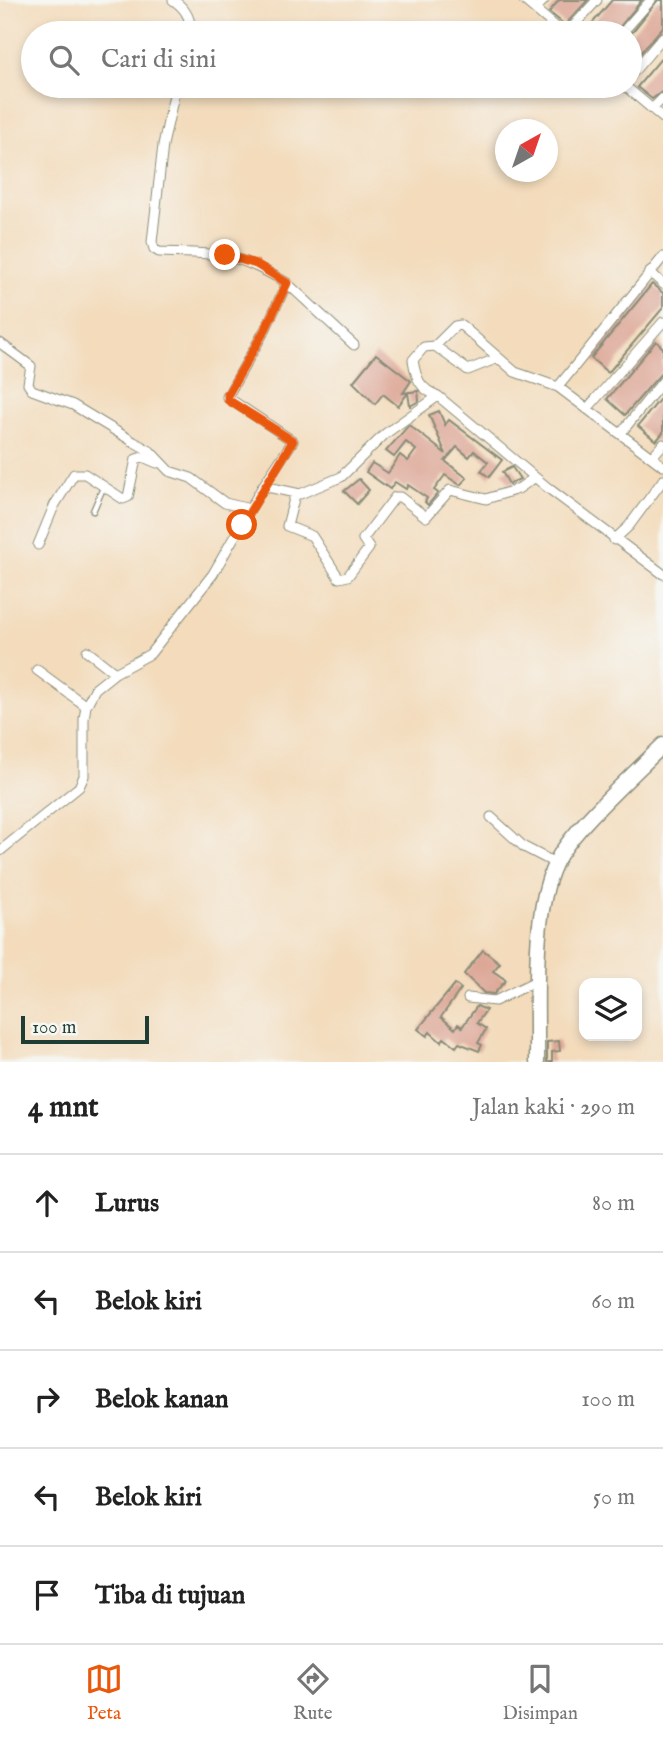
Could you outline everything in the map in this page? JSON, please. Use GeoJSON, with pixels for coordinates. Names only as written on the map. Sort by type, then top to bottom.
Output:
{"type":"FeatureCollection","features":[{"type":"Feature","properties":{"kind":"main road"},"geometry":{"type":"LineString","coordinates":[[537,1062],[544,905],[555,863],[573,839],[663,745]]}},
{"type":"Feature","properties":{"kind":"street"},"geometry":{"type":"LineString","coordinates":[[173,0],[186,4]]}},
{"type":"Feature","properties":{"kind":"street"},"geometry":{"type":"LineString","coordinates":[[524,0],[550,21]]}},
{"type":"Feature","properties":{"kind":"street"},"geometry":{"type":"LineString","coordinates":[[536,9],[544,0]]}},
{"type":"Feature","properties":{"kind":"street"},"geometry":{"type":"LineString","coordinates":[[577,21],[597,0]]}},
{"type":"Feature","properties":{"kind":"street"},"geometry":{"type":"LineString","coordinates":[[633,21],[651,0]]}},
{"type":"Feature","properties":{"kind":"street"},"geometry":{"type":"LineString","coordinates":[[642,62],[663,37]]}},
{"type":"Feature","properties":{"kind":"street"},"geometry":{"type":"LineString","coordinates":[[173,98],[163,145],[152,242],[154,249],[225,255],[256,264],[287,283],[354,345]]}},
{"type":"Feature","properties":{"kind":"street"},"geometry":{"type":"LineString","coordinates":[[639,98],[663,118]]}},
{"type":"Feature","properties":{"kind":"street"},"geometry":{"type":"LineString","coordinates":[[652,109],[663,98]]}},
{"type":"Feature","properties":{"kind":"street"},"geometry":{"type":"LineString","coordinates":[[558,387],[662,259]]}},
{"type":"Feature","properties":{"kind":"street"},"geometry":{"type":"LineString","coordinates":[[650,272],[663,284]]}},
{"type":"Feature","properties":{"kind":"street"},"geometry":{"type":"LineString","coordinates":[[0,851],[79,787],[84,776],[86,706],[95,689],[115,673],[150,654],[213,574],[263,486],[293,441],[228,397],[287,283]]}},
{"type":"Feature","properties":{"kind":"street"},"geometry":{"type":"LineString","coordinates":[[587,409],[663,322]]}},
{"type":"Feature","properties":{"kind":"street"},"geometry":{"type":"LineString","coordinates":[[663,444],[660,462],[558,387],[514,372],[461,325],[455,326],[435,346],[424,347],[413,360],[418,382],[423,389],[438,396],[534,478],[663,575]]}},
{"type":"Feature","properties":{"kind":"street"},"geometry":{"type":"LineString","coordinates":[[655,331],[663,338]]}},
{"type":"Feature","properties":{"kind":"street"},"geometry":{"type":"LineString","coordinates":[[0,343],[31,366],[28,384],[30,389],[73,405],[150,451],[160,465]]}},
{"type":"Feature","properties":{"kind":"street"},"geometry":{"type":"LineString","coordinates":[[435,346],[468,370],[498,358]]}},
{"type":"Feature","properties":{"kind":"street"},"geometry":{"type":"LineString","coordinates":[[621,433],[663,382]]}},
{"type":"Feature","properties":{"kind":"street"},"geometry":{"type":"LineString","coordinates":[[263,486],[295,495],[341,477],[385,434],[438,396]]}},
{"type":"Feature","properties":{"kind":"street"},"geometry":{"type":"LineString","coordinates":[[38,545],[54,506],[74,474],[85,474],[116,497],[125,499],[136,459],[143,457],[191,478],[225,503],[250,509]]}},
{"type":"Feature","properties":{"kind":"street"},"geometry":{"type":"LineString","coordinates":[[295,495],[287,526],[312,536],[334,575],[342,578],[348,576],[369,548],[363,539],[395,497],[400,497],[426,517],[450,490],[486,499],[518,489],[534,478]]}},
{"type":"Feature","properties":{"kind":"street"},"geometry":{"type":"LineString","coordinates":[[614,540],[629,526],[663,480]]}},
{"type":"Feature","properties":{"kind":"street"},"geometry":{"type":"LineString","coordinates":[[87,651],[115,673]]}},
{"type":"Feature","properties":{"kind":"street"},"geometry":{"type":"LineString","coordinates":[[37,670],[86,706]]}},
{"type":"Feature","properties":{"kind":"street"},"geometry":{"type":"LineString","coordinates":[[491,817],[524,847],[555,863]]}},
{"type":"Feature","properties":{"kind":"street"},"geometry":{"type":"LineString","coordinates":[[468,998],[495,1001],[539,980]]}},
{"type":"Feature","properties":{"kind":"lane"},"geometry":{"type":"LineString","coordinates":[[93,511],[103,488]]}},
{"type":"Feature","properties":{"kind":"building"},"geometry":{"type":"Polygon","coordinates":[[[559,0],[588,0],[569,21],[560,21],[549,12],[559,0]]]}},
{"type":"Feature","properties":{"kind":"building"},"geometry":{"type":"Polygon","coordinates":[[[612,0],[642,0],[625,21],[594,21],[612,0]]]}},
{"type":"Feature","properties":{"kind":"building"},"geometry":{"type":"Polygon","coordinates":[[[658,0],[663,0],[663,27],[642,51],[641,21],[658,0]]]}},
{"type":"Feature","properties":{"kind":"building"},"geometry":{"type":"Polygon","coordinates":[[[663,56],[663,91],[652,99],[642,91],[642,81],[663,56]]]}},
{"type":"Feature","properties":{"kind":"building"},"geometry":{"type":"Polygon","coordinates":[[[652,284],[663,293],[663,308],[608,373],[591,358],[652,284]]]}},
{"type":"Feature","properties":{"kind":"building"},"geometry":{"type":"Polygon","coordinates":[[[656,341],[663,348],[663,371],[625,415],[607,399],[656,341]]]}},
{"type":"Feature","properties":{"kind":"building"},"geometry":{"type":"Polygon","coordinates":[[[376,354],[411,381],[403,393],[418,391],[419,401],[410,406],[408,393],[398,406],[383,394],[375,404],[353,382],[376,354]]]}},
{"type":"Feature","properties":{"kind":"building"},"geometry":{"type":"Polygon","coordinates":[[[663,395],[663,433],[656,441],[638,426],[663,395]]]}},
{"type":"Feature","properties":{"kind":"building"},"geometry":{"type":"Polygon","coordinates":[[[439,411],[445,425],[449,420],[502,460],[489,477],[481,471],[488,462],[474,451],[469,457],[457,447],[445,461],[467,478],[460,485],[445,475],[434,490],[438,493],[428,505],[425,502],[427,498],[408,485],[406,489],[395,482],[390,489],[366,472],[372,463],[388,473],[400,455],[408,461],[416,450],[406,442],[394,457],[386,451],[409,425],[446,454],[429,415],[439,411]]]}},
{"type":"Feature","properties":{"kind":"building"},"geometry":{"type":"Polygon","coordinates":[[[512,467],[520,479],[509,484],[502,472],[512,467]]]}},
{"type":"Feature","properties":{"kind":"building"},"geometry":{"type":"Polygon","coordinates":[[[359,479],[369,490],[357,504],[344,491],[359,479]]]}},
{"type":"Feature","properties":{"kind":"building"},"geometry":{"type":"Polygon","coordinates":[[[483,950],[500,963],[493,971],[506,980],[494,994],[484,993],[464,974],[483,950]]]}},
{"type":"Feature","properties":{"kind":"building"},"geometry":{"type":"Polygon","coordinates":[[[455,984],[461,989],[441,1017],[455,1029],[458,1024],[462,1027],[477,1006],[486,1010],[477,1023],[486,1029],[478,1043],[482,1045],[479,1051],[459,1043],[456,1047],[444,1038],[441,1042],[430,1032],[427,1036],[418,1029],[455,984]]]}},
{"type":"Feature","properties":{"kind":"building"},"geometry":{"type":"Polygon","coordinates":[[[559,1041],[560,1051],[552,1052],[552,1062],[547,1062],[547,1042],[559,1041]]]}},
{"type":"Feature","properties":{"kind":"route"},"geometry":{"type":"LineString","coordinates":[[225,255],[256,264],[287,283],[266,328],[228,394],[228,400],[293,441],[263,486],[242,525]]}}]}
